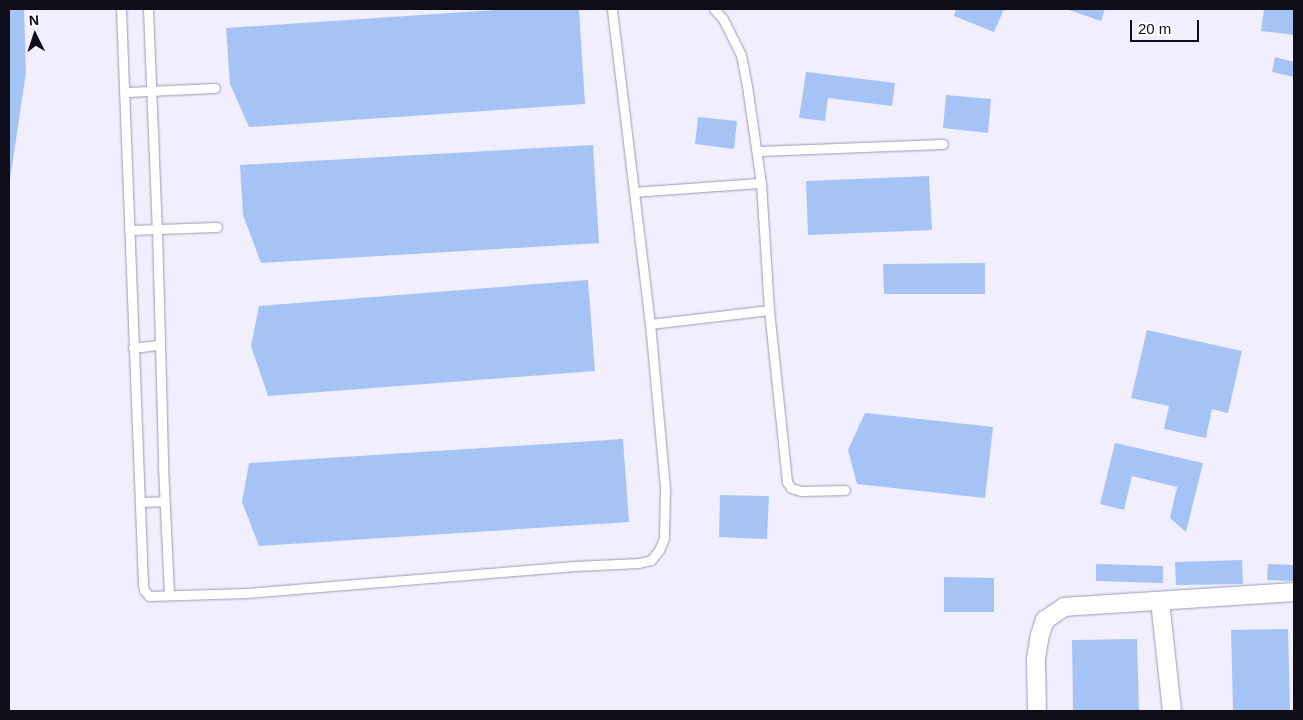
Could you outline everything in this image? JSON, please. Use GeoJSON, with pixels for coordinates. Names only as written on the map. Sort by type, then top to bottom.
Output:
{"type":"FeatureCollection","features":[{"type":"Feature","properties":{"kind":"street"},"geometry":{"type":"LineString","coordinates":[[1037,711],[1036,659],[1045,620],[1064,607],[1294,592]]}},
{"type":"Feature","properties":{"kind":"street"},"geometry":{"type":"LineString","coordinates":[[1160,601],[1172,711]]}},
{"type":"Feature","properties":{"kind":"lane"},"geometry":{"type":"LineString","coordinates":[[121,9],[126,92],[133,348],[144,590],[149,596],[247,593],[575,566],[639,564],[651,560],[659,550],[664,538],[666,507],[650,324],[612,9]]}},
{"type":"Feature","properties":{"kind":"lane"},"geometry":{"type":"LineString","coordinates":[[148,9],[157,229],[164,501],[169,594]]}},
{"type":"Feature","properties":{"kind":"lane"},"geometry":{"type":"LineString","coordinates":[[714,9],[723,19],[741,55],[757,151],[761,183],[769,310],[787,482],[790,488],[801,491],[845,490]]}},
{"type":"Feature","properties":{"kind":"lane"},"geometry":{"type":"LineString","coordinates":[[126,92],[215,88]]}},
{"type":"Feature","properties":{"kind":"lane"},"geometry":{"type":"LineString","coordinates":[[757,151],[943,144]]}},
{"type":"Feature","properties":{"kind":"lane"},"geometry":{"type":"LineString","coordinates":[[634,192],[761,183]]}},
{"type":"Feature","properties":{"kind":"lane"},"geometry":{"type":"LineString","coordinates":[[129,230],[218,226]]}},
{"type":"Feature","properties":{"kind":"lane"},"geometry":{"type":"LineString","coordinates":[[650,324],[769,310]]}},
{"type":"Feature","properties":{"kind":"lane"},"geometry":{"type":"LineString","coordinates":[[133,348],[159,345]]}},
{"type":"Feature","properties":{"kind":"lane"},"geometry":{"type":"LineString","coordinates":[[141,502],[164,501]]}},
{"type":"Feature","properties":{"kind":"building"},"geometry":{"type":"Polygon","coordinates":[[[9,9],[24,9],[26,72],[10,180],[9,9]]]}},
{"type":"Feature","properties":{"kind":"building"},"geometry":{"type":"Polygon","coordinates":[[[511,9],[579,9],[585,104],[249,127],[230,84],[226,28],[511,9]]]}},
{"type":"Feature","properties":{"kind":"building"},"geometry":{"type":"Polygon","coordinates":[[[956,9],[1004,9],[994,32],[954,16],[956,9]]]}},
{"type":"Feature","properties":{"kind":"building"},"geometry":{"type":"Polygon","coordinates":[[[1066,9],[1105,9],[1101,21],[1066,9]]]}},
{"type":"Feature","properties":{"kind":"building"},"geometry":{"type":"Polygon","coordinates":[[[1264,9],[1294,9],[1294,35],[1261,31],[1264,9]]]}},
{"type":"Feature","properties":{"kind":"building"},"geometry":{"type":"Polygon","coordinates":[[[1275,57],[1294,62],[1294,77],[1272,72],[1275,57]]]}},
{"type":"Feature","properties":{"kind":"building"},"geometry":{"type":"Polygon","coordinates":[[[806,72],[895,83],[892,106],[828,98],[825,121],[799,118],[806,72]]]}},
{"type":"Feature","properties":{"kind":"building"},"geometry":{"type":"Polygon","coordinates":[[[946,95],[991,99],[988,133],[943,128],[946,95]]]}},
{"type":"Feature","properties":{"kind":"building"},"geometry":{"type":"Polygon","coordinates":[[[698,117],[737,121],[734,149],[695,144],[698,117]]]}},
{"type":"Feature","properties":{"kind":"building"},"geometry":{"type":"Polygon","coordinates":[[[593,145],[599,243],[261,263],[243,215],[240,165],[593,145]]]}},
{"type":"Feature","properties":{"kind":"building"},"geometry":{"type":"Polygon","coordinates":[[[929,176],[932,230],[808,235],[806,181],[929,176]]]}},
{"type":"Feature","properties":{"kind":"building"},"geometry":{"type":"Polygon","coordinates":[[[985,263],[985,294],[884,294],[883,264],[985,263]]]}},
{"type":"Feature","properties":{"kind":"building"},"geometry":{"type":"Polygon","coordinates":[[[588,280],[595,371],[268,396],[251,346],[259,306],[588,280]]]}},
{"type":"Feature","properties":{"kind":"building"},"geometry":{"type":"Polygon","coordinates":[[[1147,330],[1242,351],[1228,413],[1212,409],[1206,438],[1164,429],[1169,406],[1131,398],[1147,330]]]}},
{"type":"Feature","properties":{"kind":"building"},"geometry":{"type":"Polygon","coordinates":[[[865,413],[993,427],[985,498],[857,484],[848,450],[865,413]]]}},
{"type":"Feature","properties":{"kind":"building"},"geometry":{"type":"Polygon","coordinates":[[[623,439],[629,522],[259,546],[242,502],[249,463],[623,439]]]}},
{"type":"Feature","properties":{"kind":"building"},"geometry":{"type":"Polygon","coordinates":[[[1115,443],[1203,463],[1186,532],[1170,518],[1177,487],[1132,476],[1124,510],[1100,504],[1115,443]]]}},
{"type":"Feature","properties":{"kind":"building"},"geometry":{"type":"Polygon","coordinates":[[[720,495],[769,496],[767,539],[719,537],[720,495]]]}},
{"type":"Feature","properties":{"kind":"building"},"geometry":{"type":"Polygon","coordinates":[[[1242,560],[1243,584],[1176,585],[1175,562],[1242,560]]]}},
{"type":"Feature","properties":{"kind":"building"},"geometry":{"type":"Polygon","coordinates":[[[1096,564],[1163,566],[1163,583],[1096,581],[1096,564]]]}},
{"type":"Feature","properties":{"kind":"building"},"geometry":{"type":"Polygon","coordinates":[[[1268,564],[1294,565],[1294,581],[1267,580],[1268,564]]]}},
{"type":"Feature","properties":{"kind":"building"},"geometry":{"type":"Polygon","coordinates":[[[944,577],[994,578],[994,612],[944,612],[944,577]]]}},
{"type":"Feature","properties":{"kind":"building"},"geometry":{"type":"Polygon","coordinates":[[[1288,629],[1290,711],[1233,711],[1231,630],[1288,629]]]}},
{"type":"Feature","properties":{"kind":"building"},"geometry":{"type":"Polygon","coordinates":[[[1137,639],[1139,711],[1073,711],[1072,640],[1137,639]]]}}]}
